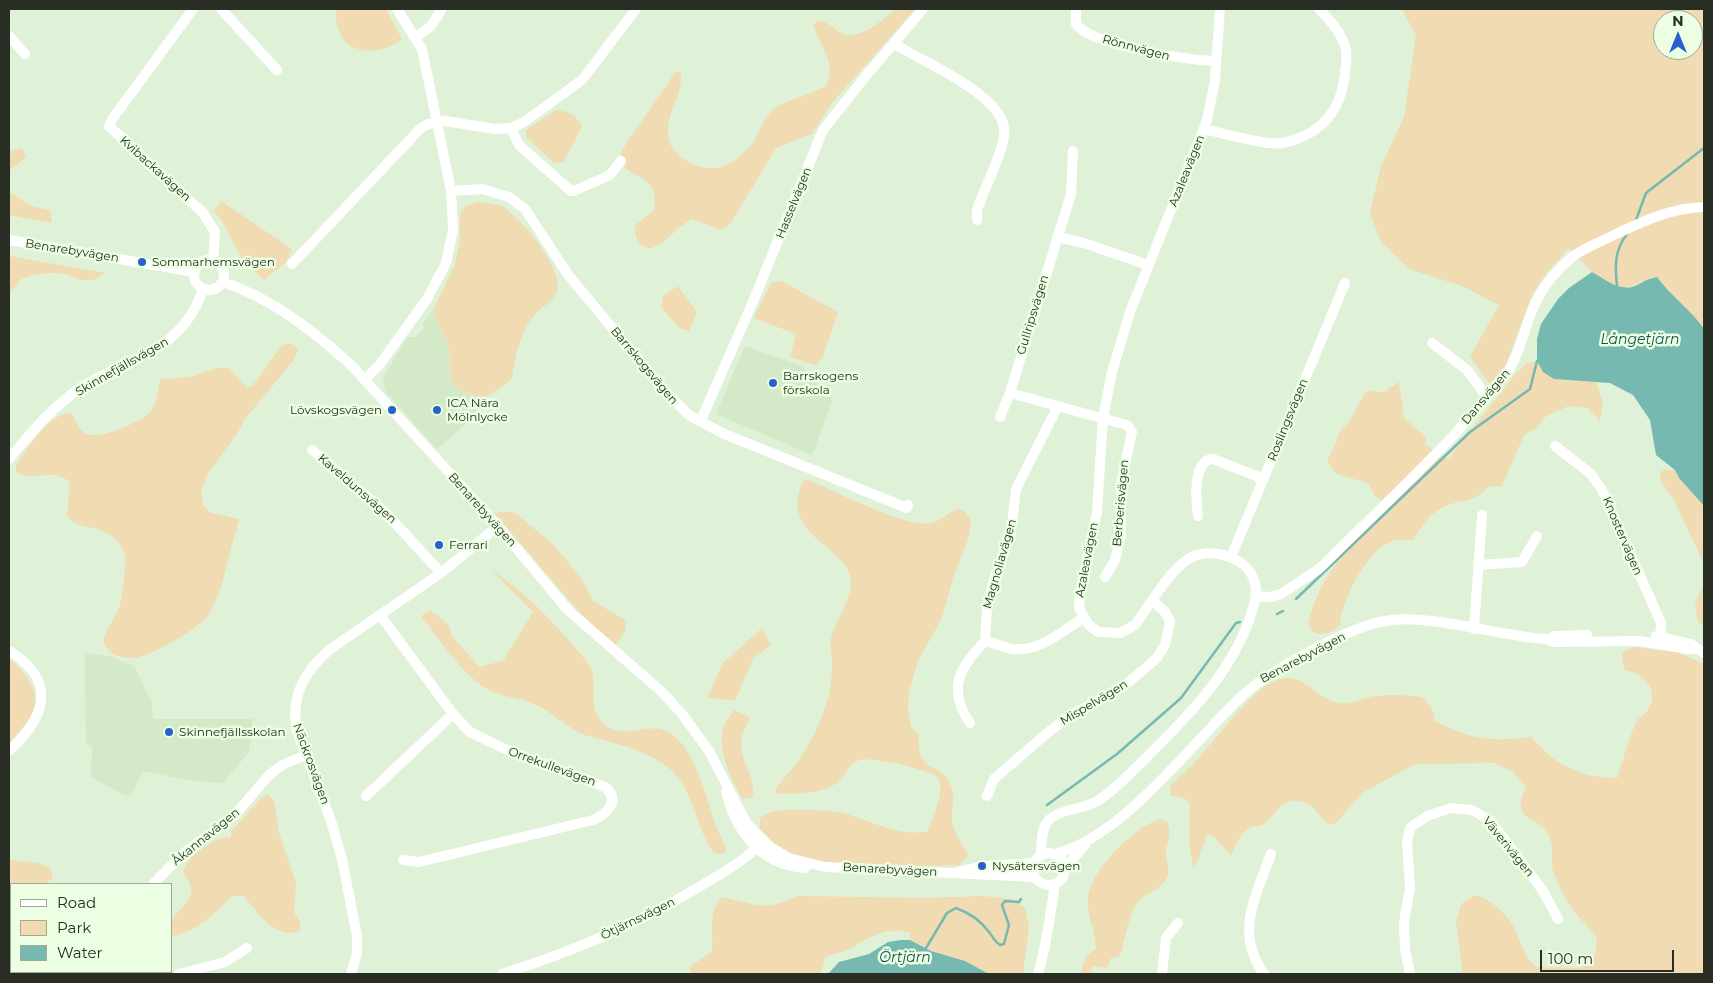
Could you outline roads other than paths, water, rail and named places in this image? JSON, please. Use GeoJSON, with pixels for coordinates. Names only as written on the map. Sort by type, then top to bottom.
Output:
{"type":"FeatureCollection","features":[{"type":"Feature","properties":{"kind":"street","name":"Kvibackavägen"},"geometry":{"type":"LineString","coordinates":[[193,9],[109,126],[203,213],[214,232],[213,261]]}},
{"type":"Feature","properties":{"kind":"street"},"geometry":{"type":"LineString","coordinates":[[221,9],[276,70]]}},
{"type":"Feature","properties":{"kind":"street"},"geometry":{"type":"LineString","coordinates":[[365,380],[380,364],[427,299],[446,263],[453,230],[451,191],[422,50],[397,9]]}},
{"type":"Feature","properties":{"kind":"street"},"geometry":{"type":"LineString","coordinates":[[415,38],[431,26],[442,9]]}},
{"type":"Feature","properties":{"kind":"street","name":"Hasselvägen"},"geometry":{"type":"LineString","coordinates":[[701,420],[755,298],[823,130],[865,77],[924,9]]}},
{"type":"Feature","properties":{"kind":"street","name":"Rönnvägen"},"geometry":{"type":"LineString","coordinates":[[1076,9],[1076,24],[1085,33],[1158,55],[1181,59],[1216,61]]}},
{"type":"Feature","properties":{"kind":"street","name":"Azaleavägen"},"geometry":{"type":"LineString","coordinates":[[1083,618],[1079,601],[1097,512],[1103,418],[1118,348],[1148,265],[1204,129],[1215,80],[1220,9]]}},
{"type":"Feature","properties":{"kind":"street"},"geometry":{"type":"LineString","coordinates":[[1204,129],[1275,144],[1297,138],[1322,126],[1340,101],[1344,90],[1346,51],[1338,31],[1319,9]]}},
{"type":"Feature","properties":{"kind":"street"},"geometry":{"type":"LineString","coordinates":[[292,264],[421,128],[428,124],[449,121],[486,129],[511,128],[524,122],[582,80],[631,10]]}},
{"type":"Feature","properties":{"kind":"street"},"geometry":{"type":"LineString","coordinates":[[9,36],[25,54]]}},
{"type":"Feature","properties":{"kind":"street"},"geometry":{"type":"LineString","coordinates":[[895,44],[964,84],[983,98],[1001,119],[1005,136],[977,210],[977,220]]}},
{"type":"Feature","properties":{"kind":"street"},"geometry":{"type":"LineString","coordinates":[[511,128],[519,145],[574,191],[610,175],[621,161]]}},
{"type":"Feature","properties":{"kind":"street","name":"Gullripsvägen"},"geometry":{"type":"LineString","coordinates":[[1000,417],[1010,393],[1057,237],[1072,194],[1073,152]]}},
{"type":"Feature","properties":{"kind":"street","name":"Barrskogsvägen"},"geometry":{"type":"LineString","coordinates":[[451,191],[483,189],[509,197],[525,209],[569,276],[588,300],[669,396],[689,415],[722,433],[907,508],[908,505]]}},
{"type":"Feature","properties":{"kind":"street","name":"Dansvägen"},"geometry":{"type":"LineString","coordinates":[[1256,596],[1271,597],[1281,594],[1319,569],[1413,477],[1487,397],[1514,362],[1538,297],[1572,257],[1632,226],[1662,214],[1681,208],[1704,207]]}},
{"type":"Feature","properties":{"kind":"street"},"geometry":{"type":"LineString","coordinates":[[1057,237],[1084,243],[1148,265]]}},
{"type":"Feature","properties":{"kind":"street","name":"Benarebyvägen"},"geometry":{"type":"LineString","coordinates":[[9,240],[176,267],[194,272]]}},
{"type":"Feature","properties":{"kind":"street"},"geometry":{"type":"LineString","coordinates":[[213,261],[222,267],[223,282],[212,290],[204,290],[195,283],[194,272],[201,262],[213,261]]}},
{"type":"Feature","properties":{"kind":"street","name":"Benarebyvägen"},"geometry":{"type":"LineString","coordinates":[[223,282],[258,296],[287,313],[328,344],[365,380],[498,526],[580,622],[662,692],[677,709],[700,737],[717,766],[734,818],[759,845],[787,865],[812,868],[1034,876]]}},
{"type":"Feature","properties":{"kind":"street","name":"Roslingsvägen"},"geometry":{"type":"LineString","coordinates":[[1231,557],[1345,282]]}},
{"type":"Feature","properties":{"kind":"street","name":"Skinnefjällsvägen"},"geometry":{"type":"LineString","coordinates":[[9,459],[48,416],[78,390],[170,340],[189,320],[204,290]]}},
{"type":"Feature","properties":{"kind":"street"},"geometry":{"type":"LineString","coordinates":[[1432,343],[1467,370],[1487,397]]}},
{"type":"Feature","properties":{"kind":"street"},"geometry":{"type":"LineString","coordinates":[[1010,393],[1103,418]]}},
{"type":"Feature","properties":{"kind":"street","name":"Magnoliavägen"},"geometry":{"type":"LineString","coordinates":[[985,641],[987,608],[993,582],[1011,533],[1016,489],[1058,406]]}},
{"type":"Feature","properties":{"kind":"street","name":"Berberisvägen"},"geometry":{"type":"LineString","coordinates":[[1103,418],[1127,425],[1132,432],[1121,483],[1121,535],[1115,560],[1105,577]]}},
{"type":"Feature","properties":{"kind":"street","name":"Knostervägen"},"geometry":{"type":"LineString","coordinates":[[1555,446],[1591,474],[1602,490],[1661,623],[1660,640]]}},
{"type":"Feature","properties":{"kind":"street","name":"Kaveldunsvägen"},"geometry":{"type":"LineString","coordinates":[[312,450],[384,511],[440,573]]}},
{"type":"Feature","properties":{"kind":"street"},"geometry":{"type":"LineString","coordinates":[[1198,516],[1197,484],[1204,463],[1208,459],[1213,459],[1264,479]]}},
{"type":"Feature","properties":{"kind":"street"},"geometry":{"type":"LineString","coordinates":[[1474,629],[1482,515]]}},
{"type":"Feature","properties":{"kind":"street","name":"Näckrosvägen"},"geometry":{"type":"LineString","coordinates":[[351,974],[357,953],[357,936],[351,899],[338,840],[309,758],[306,755],[294,713],[295,699],[302,680],[316,661],[440,573],[498,526]]}},
{"type":"Feature","properties":{"kind":"street"},"geometry":{"type":"LineString","coordinates":[[1478,565],[1522,562],[1538,536]]}},
{"type":"Feature","properties":{"kind":"street"},"geometry":{"type":"LineString","coordinates":[[970,723],[958,703],[957,686],[961,672],[968,659],[985,641],[1013,649],[1030,648],[1047,642],[1083,618],[1098,632],[1120,633],[1135,625],[1174,572],[1190,558],[1208,553],[1231,557],[1251,573],[1255,584],[1256,596],[1248,623],[1232,658],[1201,700],[1110,792],[1090,805],[1046,823],[1034,876],[1043,885],[1050,906]]}},
{"type":"Feature","properties":{"kind":"street","name":"Mispelvägen"},"geometry":{"type":"LineString","coordinates":[[987,796],[994,778],[1046,734],[1072,715],[1123,688],[1156,660],[1165,645],[1170,621],[1165,612],[1153,601]]}},
{"type":"Feature","properties":{"kind":"street","name":"Orrekullevägen"},"geometry":{"type":"LineString","coordinates":[[380,615],[453,714],[470,732],[484,740],[605,787],[611,792],[612,806],[603,815],[593,820],[419,862],[402,860]]}},
{"type":"Feature","properties":{"kind":"street","name":"Benarebyvägen"},"geometry":{"type":"LineString","coordinates":[[1065,868],[1089,840],[1127,812],[1180,762],[1257,682],[1353,631],[1384,621],[1419,621],[1546,638],[1554,642],[1660,640],[1688,650],[1700,651]]}},
{"type":"Feature","properties":{"kind":"street"},"geometry":{"type":"LineString","coordinates":[[9,651],[34,670],[41,690],[41,700],[35,721],[9,751]]}},
{"type":"Feature","properties":{"kind":"street"},"geometry":{"type":"LineString","coordinates":[[366,796],[453,714]]}},
{"type":"Feature","properties":{"kind":"street","name":"Åkannavägen"},"geometry":{"type":"LineString","coordinates":[[154,883],[185,852],[234,816],[259,784],[269,775],[282,765],[306,755]]}},
{"type":"Feature","properties":{"kind":"street","name":"Väverivägen"},"geometry":{"type":"LineString","coordinates":[[1410,974],[1404,932],[1410,874],[1408,836],[1410,828],[1417,821],[1437,812],[1461,808],[1482,813],[1490,820],[1543,891],[1558,919]]}},
{"type":"Feature","properties":{"kind":"street"},"geometry":{"type":"LineString","coordinates":[[1043,885],[1055,884],[1063,878],[1065,868],[1062,860],[1054,854],[1044,836]]}},
{"type":"Feature","properties":{"kind":"street","name":"Benarebyvägen"},"geometry":{"type":"LineString","coordinates":[[1054,854],[1089,840]]}},
{"type":"Feature","properties":{"kind":"street","name":"Ötjärnsvägen"},"geometry":{"type":"LineString","coordinates":[[502,974],[566,954],[654,914],[735,865],[759,845]]}},
{"type":"Feature","properties":{"kind":"street"},"geometry":{"type":"LineString","coordinates":[[1037,859],[1054,854]]}},
{"type":"Feature","properties":{"kind":"street"},"geometry":{"type":"LineString","coordinates":[[1264,974],[1251,952],[1250,922],[1254,897],[1271,854]]}},
{"type":"Feature","properties":{"kind":"street","name":"Benarebyvägen"},"geometry":{"type":"LineString","coordinates":[[956,872],[982,866],[1037,859]]}},
{"type":"Feature","properties":{"kind":"street"},"geometry":{"type":"LineString","coordinates":[[1038,974],[1046,944],[1050,906],[1055,884]]}},
{"type":"Feature","properties":{"kind":"street"},"geometry":{"type":"LineString","coordinates":[[1162,974],[1166,938],[1178,924]]}},
{"type":"Feature","properties":{"kind":"street"},"geometry":{"type":"LineString","coordinates":[[179,974],[225,962],[247,948]]}},
{"type":"Feature","properties":{"kind":"water","name":"Långetjärn"},"geometry":{"type":"Polygon","coordinates":[[[1592,272],[1611,283],[1626,288],[1657,277],[1704,329],[1704,506],[1679,478],[1675,470],[1656,455],[1650,420],[1633,395],[1610,383],[1554,379],[1543,372],[1537,361],[1537,339],[1541,324],[1558,299],[1569,288],[1592,272]]]}},
{"type":"Feature","properties":{"kind":"water","name":"Örtjärn"},"geometry":{"type":"Polygon","coordinates":[[[910,940],[931,951],[965,961],[989,974],[828,974],[839,962],[869,954],[888,942],[910,940]]]}},
{"type":"Feature","properties":{"kind":"waterway"},"geometry":{"type":"LineString","coordinates":[[1636,220],[1646,193],[1704,148]]}},
{"type":"Feature","properties":{"kind":"waterway"},"geometry":{"type":"LineString","coordinates":[[1617,287],[1616,258],[1620,245],[1628,233]]}},
{"type":"Feature","properties":{"kind":"waterway"},"geometry":{"type":"LineString","coordinates":[[1296,599],[1470,432],[1530,389],[1537,361]]}},
{"type":"Feature","properties":{"kind":"waterway"},"geometry":{"type":"LineString","coordinates":[[1277,614],[1283,611]]}},
{"type":"Feature","properties":{"kind":"waterway"},"geometry":{"type":"LineString","coordinates":[[1047,805],[1117,754],[1181,698],[1236,623],[1240,622]]}},
{"type":"Feature","properties":{"kind":"waterway"},"geometry":{"type":"LineString","coordinates":[[926,948],[947,913],[956,908],[979,921],[998,944],[1004,944],[1009,925],[1002,905],[1005,901],[1019,902],[1021,899]]}},
{"type":"Feature","properties":{"kind":"place","name":"Sommarhemsvägen"},"geometry":{"type":"Point","coordinates":[142,262]}},
{"type":"Feature","properties":{"kind":"place","name":"Barrskogens förskola"},"geometry":{"type":"Point","coordinates":[773,383]}},
{"type":"Feature","properties":{"kind":"place","name":"Lövskogsvägen"},"geometry":{"type":"Point","coordinates":[392,410]}},
{"type":"Feature","properties":{"kind":"place","name":"ICA Nära Mölnlycke"},"geometry":{"type":"Point","coordinates":[437,410]}},
{"type":"Feature","properties":{"kind":"place","name":"Ferrari"},"geometry":{"type":"Point","coordinates":[439,545]}},
{"type":"Feature","properties":{"kind":"place","name":"Skinnefjällsskolan"},"geometry":{"type":"Point","coordinates":[169,732]}},
{"type":"Feature","properties":{"kind":"place","name":"Nysätersvägen"},"geometry":{"type":"Point","coordinates":[982,866]}}]}
